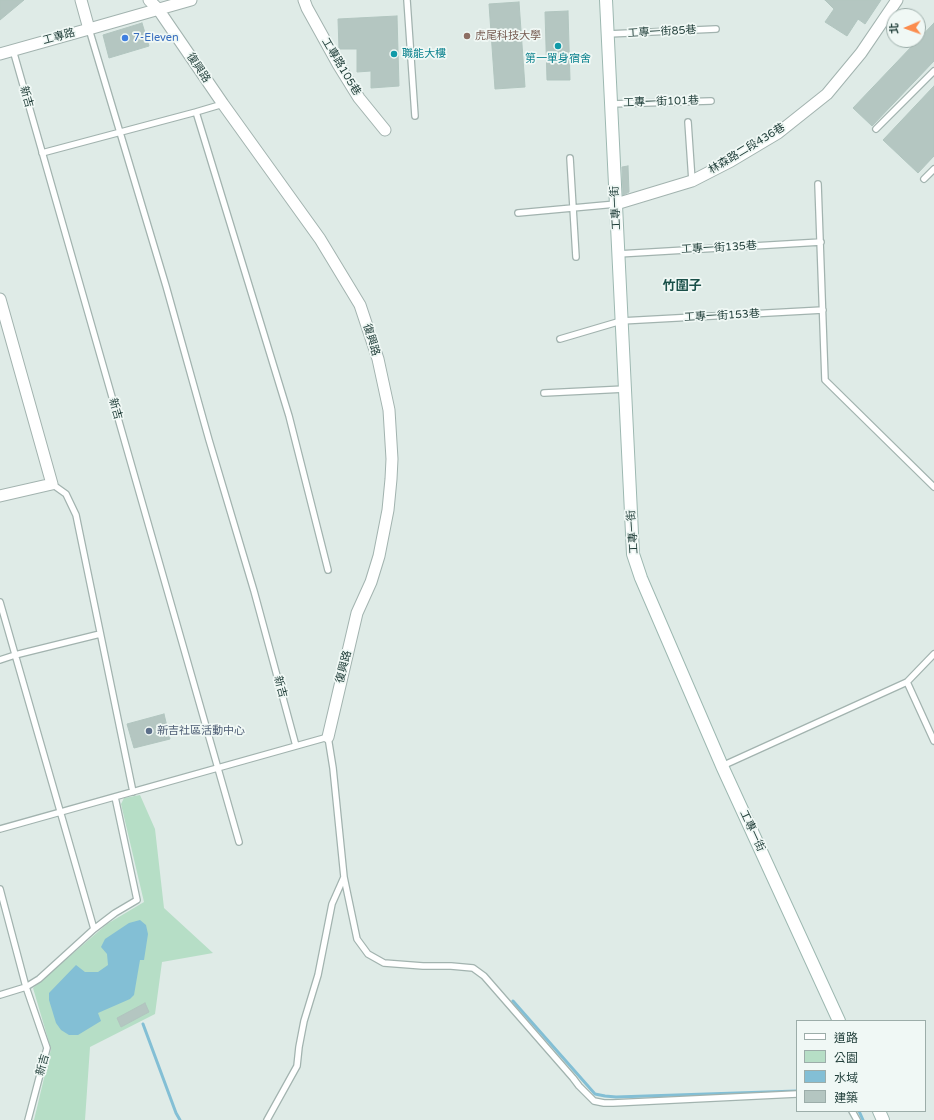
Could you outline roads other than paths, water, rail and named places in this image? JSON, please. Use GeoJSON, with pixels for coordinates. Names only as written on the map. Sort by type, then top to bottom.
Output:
{"type":"FeatureCollection","features":[{"type":"Feature","properties":{"kind":"street","name":"工專路"},"geometry":{"type":"LineString","coordinates":[[0,54],[89,29],[81,0]]}},
{"type":"Feature","properties":{"kind":"street","name":"復興路"},"geometry":{"type":"LineString","coordinates":[[149,0],[158,9],[223,104],[320,239],[360,305],[378,359],[389,410],[392,458],[388,510],[379,556],[371,582],[357,613],[328,737]]}},
{"type":"Feature","properties":{"kind":"street"},"geometry":{"type":"LineString","coordinates":[[89,29],[190,0]]}},
{"type":"Feature","properties":{"kind":"street","name":"工專路105巷"},"geometry":{"type":"LineString","coordinates":[[304,0],[342,71],[359,98],[385,130]]}},
{"type":"Feature","properties":{"kind":"street","name":"工專一街"},"geometry":{"type":"LineString","coordinates":[[606,0],[633,554],[641,578],[722,766],[839,1020]]}},
{"type":"Feature","properties":{"kind":"street","name":"林森路二段436巷"},"geometry":{"type":"LineString","coordinates":[[616,204],[692,181],[731,162],[778,133],[827,94],[861,53],[897,0]]}},
{"type":"Feature","properties":{"kind":"street"},"geometry":{"type":"LineString","coordinates":[[0,299],[52,484],[0,496]]}},
{"type":"Feature","properties":{"kind":"lane"},"geometry":{"type":"LineString","coordinates":[[407,0],[415,116]]}},
{"type":"Feature","properties":{"kind":"lane","name":"新吉"},"geometry":{"type":"LineString","coordinates":[[89,29],[166,286],[209,440],[254,590],[296,746]]}},
{"type":"Feature","properties":{"kind":"lane","name":"工專一街85巷"},"geometry":{"type":"LineString","coordinates":[[607,34],[716,29]]}},
{"type":"Feature","properties":{"kind":"lane","name":"新吉"},"geometry":{"type":"LineString","coordinates":[[13,50],[239,842]]}},
{"type":"Feature","properties":{"kind":"lane"},"geometry":{"type":"LineString","coordinates":[[876,129],[934,71]]}},
{"type":"Feature","properties":{"kind":"lane","name":"工專一街101巷"},"geometry":{"type":"LineString","coordinates":[[611,104],[711,100]]}},
{"type":"Feature","properties":{"kind":"lane"},"geometry":{"type":"LineString","coordinates":[[42,153],[223,104]]}},
{"type":"Feature","properties":{"kind":"lane"},"geometry":{"type":"LineString","coordinates":[[196,112],[289,416],[328,570]]}},
{"type":"Feature","properties":{"kind":"lane"},"geometry":{"type":"LineString","coordinates":[[688,122],[692,181]]}},
{"type":"Feature","properties":{"kind":"lane"},"geometry":{"type":"LineString","coordinates":[[570,158],[576,257]]}},
{"type":"Feature","properties":{"kind":"lane"},"geometry":{"type":"LineString","coordinates":[[924,179],[934,169]]}},
{"type":"Feature","properties":{"kind":"lane"},"geometry":{"type":"LineString","coordinates":[[818,184],[825,380],[934,487]]}},
{"type":"Feature","properties":{"kind":"lane"},"geometry":{"type":"LineString","coordinates":[[518,213],[616,204]]}},
{"type":"Feature","properties":{"kind":"lane","name":"工專一街135巷"},"geometry":{"type":"LineString","coordinates":[[618,254],[821,242]]}},
{"type":"Feature","properties":{"kind":"lane","name":"工專一街153巷"},"geometry":{"type":"LineString","coordinates":[[560,339],[621,321],[823,310]]}},
{"type":"Feature","properties":{"kind":"lane"},"geometry":{"type":"LineString","coordinates":[[544,393],[625,389]]}},
{"type":"Feature","properties":{"kind":"lane"},"geometry":{"type":"LineString","coordinates":[[52,484],[66,494],[76,515],[133,792]]}},
{"type":"Feature","properties":{"kind":"lane"},"geometry":{"type":"LineString","coordinates":[[0,602],[94,929]]}},
{"type":"Feature","properties":{"kind":"lane"},"geometry":{"type":"LineString","coordinates":[[0,660],[100,634]]}},
{"type":"Feature","properties":{"kind":"lane"},"geometry":{"type":"LineString","coordinates":[[722,766],[907,682],[934,654]]}},
{"type":"Feature","properties":{"kind":"lane"},"geometry":{"type":"LineString","coordinates":[[907,682],[934,741]]}},
{"type":"Feature","properties":{"kind":"lane"},"geometry":{"type":"LineString","coordinates":[[0,829],[328,737],[344,878],[357,939],[368,954],[384,964],[473,968],[484,976],[579,1086],[594,1100],[604,1103],[613,1103],[796,1094]]}},
{"type":"Feature","properties":{"kind":"lane"},"geometry":{"type":"LineString","coordinates":[[0,995],[26,987],[39,979],[94,929],[137,900],[115,797]]}},
{"type":"Feature","properties":{"kind":"lane"},"geometry":{"type":"LineString","coordinates":[[267,1120],[297,1066],[304,1021],[318,975],[332,904],[344,878]]}},
{"type":"Feature","properties":{"kind":"lane","name":"新吉"},"geometry":{"type":"LineString","coordinates":[[0,889],[26,987],[47,1048],[28,1120]]}},
{"type":"Feature","properties":{"kind":"water"},"geometry":{"type":"Polygon","coordinates":[[[140,920],[146,925],[148,934],[144,960],[140,960],[134,995],[130,999],[98,1013],[101,1021],[78,1035],[69,1035],[61,1030],[56,1023],[49,1000],[49,993],[76,965],[85,972],[98,972],[108,965],[107,954],[101,947],[105,939],[129,923],[140,920]]]}},
{"type":"Feature","properties":{"kind":"waterway"},"geometry":{"type":"LineString","coordinates":[[513,1001],[595,1094],[616,1097],[796,1091]]}},
{"type":"Feature","properties":{"kind":"waterway"},"geometry":{"type":"LineString","coordinates":[[143,1024],[176,1113],[180,1120]]}},
{"type":"Feature","properties":{"kind":"waterway"},"geometry":{"type":"LineString","coordinates":[[859,1112],[863,1120]]}},
{"type":"Feature","properties":{"kind":"place","name":"虎尾科技大學"},"geometry":{"type":"Point","coordinates":[467,36]}},
{"type":"Feature","properties":{"kind":"place","name":"7-Eleven"},"geometry":{"type":"Point","coordinates":[125,38]}},
{"type":"Feature","properties":{"kind":"place","name":"第一單身宿舍"},"geometry":{"type":"Point","coordinates":[558,46]}},
{"type":"Feature","properties":{"kind":"place","name":"職能大樓"},"geometry":{"type":"Point","coordinates":[394,54]}},
{"type":"Feature","properties":{"kind":"place","name":"新吉社區活動中心"},"geometry":{"type":"Point","coordinates":[149,731]}},
{"type":"Feature","properties":{"kind":"district","name":"竹圍子"},"geometry":{"type":"Point","coordinates":[682,287]}}]}
